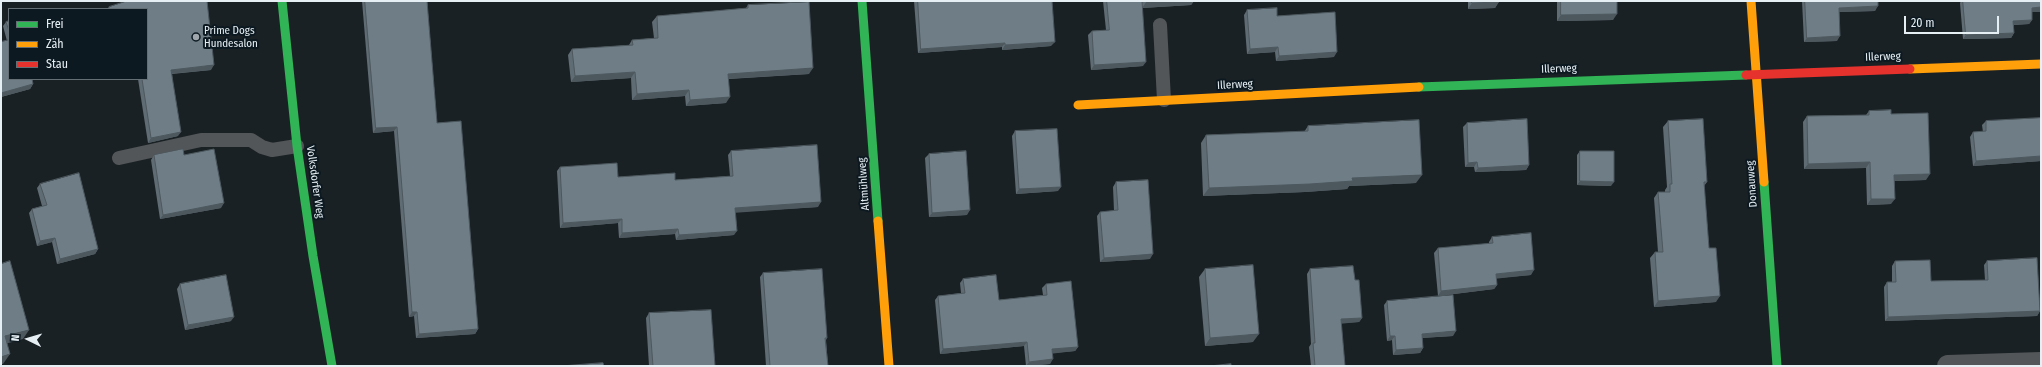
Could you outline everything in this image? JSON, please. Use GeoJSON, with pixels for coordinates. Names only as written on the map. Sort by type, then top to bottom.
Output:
{"type":"FeatureCollection","features":[{"type":"Feature","properties":{"kind":"street","name":"Volksdorfer Weg"},"geometry":{"type":"LineString","coordinates":[[282,1],[297,146],[313,256],[332,366]]}},
{"type":"Feature","properties":{"kind":"street","name":"Altmühlweg"},"geometry":{"type":"LineString","coordinates":[[862,1],[889,366]]}},
{"type":"Feature","properties":{"kind":"street","name":"Donauweg"},"geometry":{"type":"LineString","coordinates":[[1751,1],[1778,366]]}},
{"type":"Feature","properties":{"kind":"street","name":"Illerweg"},"geometry":{"type":"LineString","coordinates":[[1078,105],[1756,73],[2041,64]]}},
{"type":"Feature","properties":{"kind":"street"},"geometry":{"type":"LineString","coordinates":[[1948,366],[2041,363]]}},
{"type":"Feature","properties":{"kind":"lane"},"geometry":{"type":"LineString","coordinates":[[1160,25],[1164,100]]}},
{"type":"Feature","properties":{"kind":"lane"},"geometry":{"type":"LineString","coordinates":[[119,158],[201,140],[251,140],[262,148],[272,150],[297,146]]}},
{"type":"Feature","properties":{"kind":"building"},"geometry":{"type":"Polygon","coordinates":[[[127,1],[207,1],[214,65],[171,70],[181,132],[151,138],[142,80],[148,80],[148,8],[109,7],[127,1]]]}},
{"type":"Feature","properties":{"kind":"building"},"geometry":{"type":"Polygon","coordinates":[[[365,1],[427,1],[437,123],[461,121],[478,329],[419,334],[417,312],[412,312],[397,127],[376,128],[365,1]]]}},
{"type":"Feature","properties":{"kind":"building"},"geometry":{"type":"Polygon","coordinates":[[[918,1],[1052,1],[1055,42],[1005,45],[1005,43],[921,49],[918,1]]]}},
{"type":"Feature","properties":{"kind":"building"},"geometry":{"type":"Polygon","coordinates":[[[1107,1],[1142,1],[1146,62],[1094,65],[1092,31],[1109,30],[1107,1]]]}},
{"type":"Feature","properties":{"kind":"building"},"geometry":{"type":"Polygon","coordinates":[[[1472,1],[1499,1],[1499,2],[1472,3],[1472,1]]]}},
{"type":"Feature","properties":{"kind":"building"},"geometry":{"type":"Polygon","coordinates":[[[1561,1],[1617,1],[1617,14],[1561,15],[1561,1]]]}},
{"type":"Feature","properties":{"kind":"building"},"geometry":{"type":"Polygon","coordinates":[[[1805,1],[1878,1],[1878,6],[1839,8],[1840,36],[1807,38],[1805,1]]]}},
{"type":"Feature","properties":{"kind":"building"},"geometry":{"type":"Polygon","coordinates":[[[1963,1],[2041,1],[2041,7],[2032,8],[2032,20],[2013,21],[2014,33],[1966,35],[1963,1]]]}},
{"type":"Feature","properties":{"kind":"building"},"geometry":{"type":"Polygon","coordinates":[[[809,2],[813,68],[728,74],[730,97],[690,100],[689,90],[637,94],[635,72],[575,76],[572,49],[633,45],[632,40],[658,38],[657,16],[748,8],[748,5],[809,2]]]}},
{"type":"Feature","properties":{"kind":"building"},"geometry":{"type":"Polygon","coordinates":[[[1277,8],[1277,16],[1335,12],[1337,52],[1279,56],[1278,47],[1250,49],[1247,10],[1277,8]]]}},
{"type":"Feature","properties":{"kind":"building"},"geometry":{"type":"Polygon","coordinates":[[[8,40],[8,80],[32,80],[33,84],[1,93],[1,42],[8,40]]]}},
{"type":"Feature","properties":{"kind":"building"},"geometry":{"type":"Polygon","coordinates":[[[1891,110],[1891,114],[1928,113],[1930,174],[1894,175],[1895,199],[1871,199],[1870,162],[1808,164],[1807,116],[1869,115],[1869,111],[1891,110]]]}},
{"type":"Feature","properties":{"kind":"building"},"geometry":{"type":"Polygon","coordinates":[[[2041,118],[2041,156],[1976,161],[1973,132],[1986,131],[1986,121],[2041,118]]]}},
{"type":"Feature","properties":{"kind":"building"},"geometry":{"type":"Polygon","coordinates":[[[1527,119],[1529,165],[1478,168],[1477,162],[1468,163],[1467,123],[1527,119]]]}},
{"type":"Feature","properties":{"kind":"building"},"geometry":{"type":"Polygon","coordinates":[[[1703,119],[1707,182],[1704,182],[1709,248],[1716,248],[1720,296],[1658,301],[1655,252],[1663,252],[1658,192],[1670,192],[1670,184],[1672,184],[1668,121],[1703,119]]]}},
{"type":"Feature","properties":{"kind":"building"},"geometry":{"type":"Polygon","coordinates":[[[1419,120],[1422,175],[1352,178],[1353,181],[1310,184],[1209,188],[1206,135],[1308,131],[1308,126],[1419,120]]]}},
{"type":"Feature","properties":{"kind":"building"},"geometry":{"type":"Polygon","coordinates":[[[1057,129],[1061,187],[1019,189],[1015,131],[1057,129]]]}},
{"type":"Feature","properties":{"kind":"building"},"geometry":{"type":"Polygon","coordinates":[[[817,145],[821,202],[735,208],[737,231],[679,235],[678,229],[622,233],[622,219],[563,223],[560,167],[617,163],[618,177],[675,173],[675,180],[733,176],[731,151],[817,145]]]}},
{"type":"Feature","properties":{"kind":"building"},"geometry":{"type":"Polygon","coordinates":[[[183,149],[184,155],[214,149],[224,203],[163,215],[154,155],[183,149]]]}},
{"type":"Feature","properties":{"kind":"building"},"geometry":{"type":"Polygon","coordinates":[[[966,151],[970,210],[932,213],[929,154],[966,151]]]}},
{"type":"Feature","properties":{"kind":"building"},"geometry":{"type":"Polygon","coordinates":[[[1580,151],[1614,151],[1614,182],[1580,181],[1580,151]]]}},
{"type":"Feature","properties":{"kind":"building"},"geometry":{"type":"Polygon","coordinates":[[[79,173],[98,249],[60,259],[55,238],[40,241],[32,209],[47,205],[40,184],[79,173]]]}},
{"type":"Feature","properties":{"kind":"building"},"geometry":{"type":"Polygon","coordinates":[[[1148,180],[1153,254],[1104,258],[1100,212],[1118,210],[1116,182],[1148,180]]]}},
{"type":"Feature","properties":{"kind":"building"},"geometry":{"type":"Polygon","coordinates":[[[1531,233],[1534,270],[1496,274],[1497,285],[1441,291],[1438,248],[1493,243],[1492,237],[1531,233]]]}},
{"type":"Feature","properties":{"kind":"building"},"geometry":{"type":"Polygon","coordinates":[[[2037,258],[2040,311],[1888,317],[1887,282],[1896,282],[1895,261],[1930,260],[1931,281],[1988,280],[1987,261],[2037,258]]]}},
{"type":"Feature","properties":{"kind":"building"},"geometry":{"type":"Polygon","coordinates":[[[10,261],[29,330],[5,336],[10,354],[1,357],[1,264],[10,261]]]}},
{"type":"Feature","properties":{"kind":"building"},"geometry":{"type":"Polygon","coordinates":[[[1253,265],[1259,334],[1210,338],[1205,269],[1253,265]]]}},
{"type":"Feature","properties":{"kind":"building"},"geometry":{"type":"Polygon","coordinates":[[[1353,266],[1355,280],[1359,280],[1362,318],[1341,319],[1345,366],[1315,366],[1310,269],[1353,266]]]}},
{"type":"Feature","properties":{"kind":"building"},"geometry":{"type":"Polygon","coordinates":[[[822,269],[827,338],[825,338],[828,366],[770,366],[763,273],[822,269]]]}},
{"type":"Feature","properties":{"kind":"building"},"geometry":{"type":"Polygon","coordinates":[[[226,275],[234,317],[188,325],[180,284],[226,275]]]}},
{"type":"Feature","properties":{"kind":"building"},"geometry":{"type":"Polygon","coordinates":[[[996,275],[999,300],[1047,295],[1046,284],[1071,281],[1078,347],[1052,349],[1053,359],[1029,362],[1027,342],[943,349],[938,296],[965,293],[963,279],[996,275]]]}},
{"type":"Feature","properties":{"kind":"building"},"geometry":{"type":"Polygon","coordinates":[[[1453,295],[1456,331],[1422,334],[1423,348],[1396,350],[1395,336],[1390,336],[1387,301],[1453,295]]]}},
{"type":"Feature","properties":{"kind":"building"},"geometry":{"type":"Polygon","coordinates":[[[711,310],[715,366],[653,366],[649,313],[711,310]]]}},
{"type":"Feature","properties":{"kind":"building"},"geometry":{"type":"Polygon","coordinates":[[[603,363],[604,366],[562,366],[603,363]]]}},
{"type":"Feature","properties":{"kind":"building"},"geometry":{"type":"Polygon","coordinates":[[[1231,364],[1231,366],[1211,366],[1231,364]]]}},
{"type":"Feature","properties":{"kind":"traffic: fast"},"geometry":{"type":"LineString","coordinates":[[282,1],[297,146],[313,256],[332,366]]}},
{"type":"Feature","properties":{"kind":"traffic: fast"},"geometry":{"type":"LineString","coordinates":[[862,1],[878,221]]}},
{"type":"Feature","properties":{"kind":"traffic: fast"},"geometry":{"type":"LineString","coordinates":[[1419,87],[1746,75]]}},
{"type":"Feature","properties":{"kind":"traffic: fast"},"geometry":{"type":"LineString","coordinates":[[1764,182],[1777,366]]}},
{"type":"Feature","properties":{"kind":"traffic: slow"},"geometry":{"type":"LineString","coordinates":[[1751,1],[1764,182]]}},
{"type":"Feature","properties":{"kind":"traffic: slow"},"geometry":{"type":"LineString","coordinates":[[1910,69],[2041,64]]}},
{"type":"Feature","properties":{"kind":"traffic: slow"},"geometry":{"type":"LineString","coordinates":[[1078,105],[1419,87]]}},
{"type":"Feature","properties":{"kind":"traffic: slow"},"geometry":{"type":"LineString","coordinates":[[878,221],[889,366]]}},
{"type":"Feature","properties":{"kind":"traffic: jam"},"geometry":{"type":"LineString","coordinates":[[1746,75],[1910,69]]}},
{"type":"Feature","properties":{"kind":"place","name":"Prime Dogs Hundesalon"},"geometry":{"type":"Point","coordinates":[196,37]}}]}
